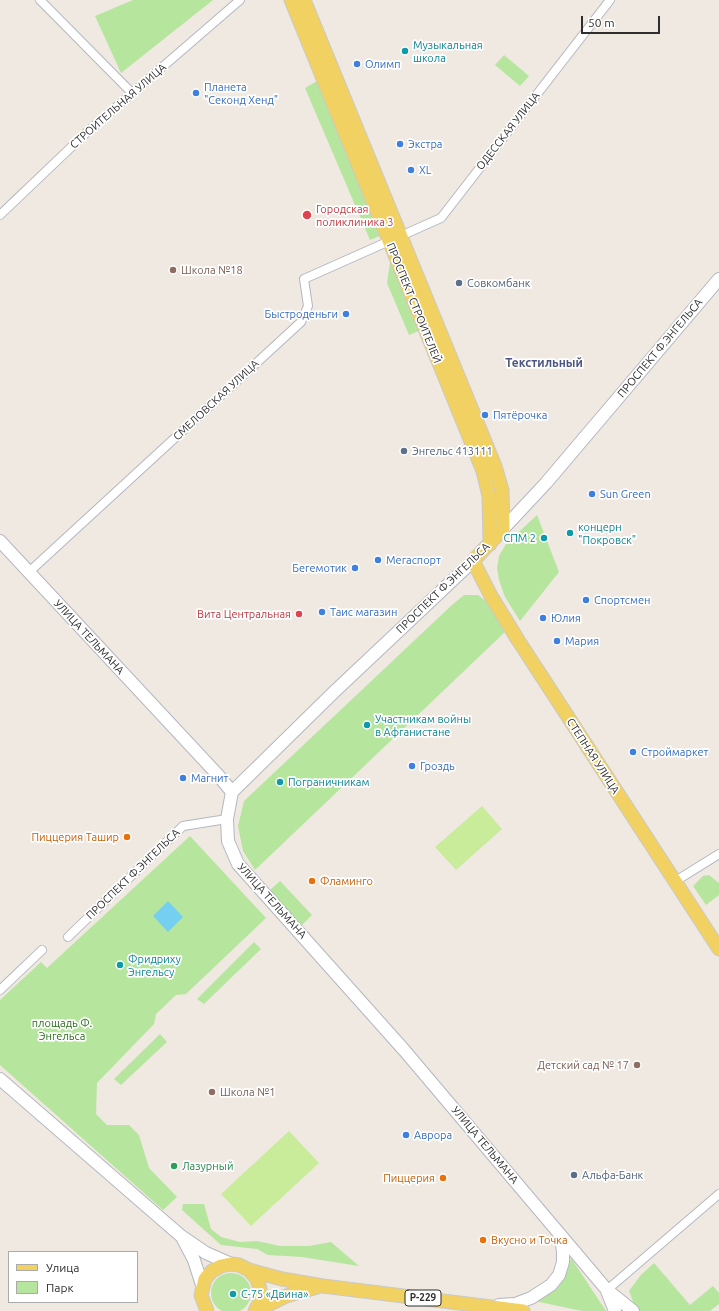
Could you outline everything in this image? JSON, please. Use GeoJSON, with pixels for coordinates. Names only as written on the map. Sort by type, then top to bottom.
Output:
{"type":"FeatureCollection","features":[{"type":"Feature","properties":{"kind":"main road","name":"ПРОСПЕКТ СТРОИТЕЛЕЙ"},"geometry":{"type":"LineString","coordinates":[[291,0],[495,466],[502,490],[503,529]]}},
{"type":"Feature","properties":{"kind":"main road","name":"ПРОСПЕКТ СТРОИТЕЛЕЙ"},"geometry":{"type":"LineString","coordinates":[[304,0],[484,471],[491,517],[490,544]]}},
{"type":"Feature","properties":{"kind":"main road","name":"ПРОСПЕКТ Ф.ЭНГЕЛЬСА"},"geometry":{"type":"LineString","coordinates":[[473,561],[503,529]]}},
{"type":"Feature","properties":{"kind":"main road","name":"СТЕПНАЯ УЛИЦА"},"geometry":{"type":"LineString","coordinates":[[473,561],[491,596],[518,640],[719,949]]}},
{"type":"Feature","properties":{"kind":"main road","name":"Р-229"},"geometry":{"type":"LineString","coordinates":[[231,1264],[239,1265],[249,1270],[282,1279],[323,1286],[523,1311]]}},
{"type":"Feature","properties":{"kind":"main road"},"geometry":{"type":"LineString","coordinates":[[204,1309],[201,1295],[202,1285],[212,1271],[221,1266],[231,1264]]}},
{"type":"Feature","properties":{"kind":"main road","name":"Р-229"},"geometry":{"type":"LineString","coordinates":[[249,1270],[257,1279],[260,1289],[260,1302],[256,1311]]}},
{"type":"Feature","properties":{"kind":"main road","name":"Р-229"},"geometry":{"type":"LineString","coordinates":[[256,1311],[286,1296],[323,1286]]}},
{"type":"Feature","properties":{"kind":"street"},"geometry":{"type":"LineString","coordinates":[[40,0],[132,93]]}},
{"type":"Feature","properties":{"kind":"street","name":"СТРОИТЕЛЬНАЯ УЛИЦА"},"geometry":{"type":"LineString","coordinates":[[0,215],[86,132],[240,0]]}},
{"type":"Feature","properties":{"kind":"street","name":"ОДЕССКАЯ УЛИЦА"},"geometry":{"type":"LineString","coordinates":[[395,238],[441,218],[610,0]]}},
{"type":"Feature","properties":{"kind":"street","name":"СМЕЛОВСКАЯ УЛИЦА"},"geometry":{"type":"LineString","coordinates":[[29,572],[301,322],[308,306],[304,278],[395,238]]}},
{"type":"Feature","properties":{"kind":"street","name":"ПРОСПЕКТ Ф.ЭНГЕЛЬСА"},"geometry":{"type":"LineString","coordinates":[[503,529],[546,483],[719,279]]}},
{"type":"Feature","properties":{"kind":"street","name":"УЛИЦА ТЕЛЬМАНА"},"geometry":{"type":"LineString","coordinates":[[0,541],[218,775],[232,792],[227,819],[228,841],[238,864],[404,1050],[523,1190],[560,1237],[607,1290],[633,1311]]}},
{"type":"Feature","properties":{"kind":"street","name":"ПРОСПЕКТ Ф.ЭНГЕЛЬСА"},"geometry":{"type":"LineString","coordinates":[[232,792],[334,692],[473,561]]}},
{"type":"Feature","properties":{"kind":"street","name":"ПРОСПЕКТ Ф.ЭНГЕЛЬСА"},"geometry":{"type":"LineString","coordinates":[[68,937],[183,826],[227,819]]}},
{"type":"Feature","properties":{"kind":"street"},"geometry":{"type":"LineString","coordinates":[[674,882],[719,854]]}},
{"type":"Feature","properties":{"kind":"street"},"geometry":{"type":"LineString","coordinates":[[0,990],[42,950]]}},
{"type":"Feature","properties":{"kind":"street"},"geometry":{"type":"LineString","coordinates":[[0,1079],[181,1236],[206,1253],[231,1264]]}},
{"type":"Feature","properties":{"kind":"street"},"geometry":{"type":"LineString","coordinates":[[607,1290],[719,1194]]}},
{"type":"Feature","properties":{"kind":"street"},"geometry":{"type":"LineString","coordinates":[[181,1236],[194,1260],[202,1285]]}},
{"type":"Feature","properties":{"kind":"street","name":"УЛИЦА ТЕЛЬМАНА"},"geometry":{"type":"LineString","coordinates":[[489,1306],[514,1304],[536,1295],[551,1286],[559,1275],[563,1262],[560,1237]]}},
{"type":"Feature","properties":{"kind":"street","name":"УЛИЦА ТЕЛЬМАНА"},"geometry":{"type":"LineString","coordinates":[[607,1290],[615,1311]]}},
{"type":"Feature","properties":{"kind":"green space"},"geometry":{"type":"Polygon","coordinates":[[[133,0],[213,0],[121,73],[95,16],[133,0]]]}},
{"type":"Feature","properties":{"kind":"green space"},"geometry":{"type":"Polygon","coordinates":[[[504,55],[529,76],[520,86],[495,65],[504,55]]]}},
{"type":"Feature","properties":{"kind":"green space"},"geometry":{"type":"Polygon","coordinates":[[[317,81],[382,235],[370,240],[305,88],[317,81]]]}},
{"type":"Feature","properties":{"kind":"green space"},"geometry":{"type":"Polygon","coordinates":[[[391,256],[421,330],[409,335],[387,283],[391,256]]]}},
{"type":"Feature","properties":{"kind":"green space"},"geometry":{"type":"Polygon","coordinates":[[[537,515],[559,572],[520,621],[505,597],[499,580],[497,568],[499,556],[506,544],[537,515]]]}},
{"type":"Feature","properties":{"kind":"green space"},"geometry":{"type":"Polygon","coordinates":[[[464,595],[478,595],[487,602],[505,632],[255,870],[243,851],[238,826],[244,801],[464,595]]]}},
{"type":"Feature","properties":{"kind":"green space"},"geometry":{"type":"Polygon","coordinates":[[[482,806],[502,829],[456,870],[435,847],[482,806]]]}},
{"type":"Feature","properties":{"kind":"green space","name":"площадь Ф. Энгельса"},"geometry":{"type":"Polygon","coordinates":[[[190,836],[266,918],[186,994],[176,995],[156,1014],[154,1024],[97,1083],[96,1114],[107,1125],[129,1125],[139,1135],[149,1168],[177,1197],[163,1210],[0,1065],[0,1000],[41,962],[47,968],[190,836]]]}},
{"type":"Feature","properties":{"kind":"green space"},"geometry":{"type":"Polygon","coordinates":[[[709,875],[719,883],[719,895],[706,905],[693,886],[703,876],[709,875]]]}},
{"type":"Feature","properties":{"kind":"green space"},"geometry":{"type":"Polygon","coordinates":[[[280,881],[312,915],[301,926],[269,891],[280,881]]]}},
{"type":"Feature","properties":{"kind":"green space"},"geometry":{"type":"Polygon","coordinates":[[[254,942],[261,949],[204,1004],[197,999],[254,942]]]}},
{"type":"Feature","properties":{"kind":"green space"},"geometry":{"type":"Polygon","coordinates":[[[160,1034],[167,1042],[121,1085],[114,1079],[160,1034]]]}},
{"type":"Feature","properties":{"kind":"green space"},"geometry":{"type":"Polygon","coordinates":[[[289,1131],[319,1163],[251,1226],[221,1194],[289,1131]]]}},
{"type":"Feature","properties":{"kind":"green space"},"geometry":{"type":"Polygon","coordinates":[[[183,1204],[204,1204],[211,1229],[221,1237],[240,1242],[257,1241],[280,1246],[309,1246],[331,1242],[359,1266],[302,1257],[268,1255],[257,1249],[221,1245],[182,1210],[183,1204]]]}},
{"type":"Feature","properties":{"kind":"green space"},"geometry":{"type":"Polygon","coordinates":[[[571,1258],[606,1311],[582,1311],[535,1301],[560,1282],[567,1272],[571,1258]]]}},
{"type":"Feature","properties":{"kind":"green space"},"geometry":{"type":"Polygon","coordinates":[[[654,1263],[690,1305],[713,1286],[719,1293],[719,1304],[710,1311],[639,1311],[634,1304],[629,1291],[640,1276],[654,1263]]]}},
{"type":"Feature","properties":{"kind":"green space"},"geometry":{"type":"Polygon","coordinates":[[[231,1273],[239,1275],[245,1279],[251,1293],[249,1301],[245,1307],[235,1312],[223,1311],[217,1307],[213,1301],[211,1293],[213,1285],[217,1279],[223,1275],[231,1273]]]}},
{"type":"Feature","properties":{"kind":"water"},"geometry":{"type":"Polygon","coordinates":[[[168,901],[183,917],[168,932],[153,916],[168,901]]]}},
{"type":"Feature","properties":{"kind":"place","name":"Музыкальная школа"},"geometry":{"type":"Point","coordinates":[405,51]}},
{"type":"Feature","properties":{"kind":"place","name":"Олимп"},"geometry":{"type":"Point","coordinates":[357,64]}},
{"type":"Feature","properties":{"kind":"place","name":"Планета \"Секонд Хенд\""},"geometry":{"type":"Point","coordinates":[196,93]}},
{"type":"Feature","properties":{"kind":"place","name":"Экстра"},"geometry":{"type":"Point","coordinates":[400,144]}},
{"type":"Feature","properties":{"kind":"place","name":"XL"},"geometry":{"type":"Point","coordinates":[411,170]}},
{"type":"Feature","properties":{"kind":"place","name":"Городская поликлиника 3"},"geometry":{"type":"Point","coordinates":[307,215]}},
{"type":"Feature","properties":{"kind":"place","name":"Школа №18"},"geometry":{"type":"Point","coordinates":[173,270]}},
{"type":"Feature","properties":{"kind":"place","name":"Совкомбанк"},"geometry":{"type":"Point","coordinates":[459,283]}},
{"type":"Feature","properties":{"kind":"place","name":"Быстроденьги"},"geometry":{"type":"Point","coordinates":[346,314]}},
{"type":"Feature","properties":{"kind":"place","name":"Пятёрочка"},"geometry":{"type":"Point","coordinates":[485,415]}},
{"type":"Feature","properties":{"kind":"place","name":"Энгельс 413111"},"geometry":{"type":"Point","coordinates":[404,451]}},
{"type":"Feature","properties":{"kind":"place","name":"Sun Green"},"geometry":{"type":"Point","coordinates":[592,494]}},
{"type":"Feature","properties":{"kind":"place","name":"концерн \"Покровск\""},"geometry":{"type":"Point","coordinates":[570,533]}},
{"type":"Feature","properties":{"kind":"place","name":"СПМ 2"},"geometry":{"type":"Point","coordinates":[544,538]}},
{"type":"Feature","properties":{"kind":"place","name":"Мегаспорт"},"geometry":{"type":"Point","coordinates":[378,560]}},
{"type":"Feature","properties":{"kind":"place","name":"Бегемотик"},"geometry":{"type":"Point","coordinates":[355,568]}},
{"type":"Feature","properties":{"kind":"place","name":"Спортсмен"},"geometry":{"type":"Point","coordinates":[586,600]}},
{"type":"Feature","properties":{"kind":"place","name":"Таис магазин"},"geometry":{"type":"Point","coordinates":[322,612]}},
{"type":"Feature","properties":{"kind":"place","name":"Вита Центральная"},"geometry":{"type":"Point","coordinates":[299,614]}},
{"type":"Feature","properties":{"kind":"place","name":"Юлия"},"geometry":{"type":"Point","coordinates":[543,618]}},
{"type":"Feature","properties":{"kind":"place","name":"Мария"},"geometry":{"type":"Point","coordinates":[557,641]}},
{"type":"Feature","properties":{"kind":"place","name":"Участникам войны в Афганистане"},"geometry":{"type":"Point","coordinates":[367,725]}},
{"type":"Feature","properties":{"kind":"place","name":"Строймаркет"},"geometry":{"type":"Point","coordinates":[633,752]}},
{"type":"Feature","properties":{"kind":"place","name":"Гроздь"},"geometry":{"type":"Point","coordinates":[412,766]}},
{"type":"Feature","properties":{"kind":"place","name":"Магнит"},"geometry":{"type":"Point","coordinates":[183,778]}},
{"type":"Feature","properties":{"kind":"place","name":"Пограничникам"},"geometry":{"type":"Point","coordinates":[280,782]}},
{"type":"Feature","properties":{"kind":"place","name":"Пиццерия Ташир"},"geometry":{"type":"Point","coordinates":[127,837]}},
{"type":"Feature","properties":{"kind":"place","name":"Фламинго"},"geometry":{"type":"Point","coordinates":[312,881]}},
{"type":"Feature","properties":{"kind":"place","name":"Фридриху Энгельсу"},"geometry":{"type":"Point","coordinates":[120,965]}},
{"type":"Feature","properties":{"kind":"place","name":"Детский сад № 17"},"geometry":{"type":"Point","coordinates":[637,1065]}},
{"type":"Feature","properties":{"kind":"place","name":"Школа №1"},"geometry":{"type":"Point","coordinates":[212,1092]}},
{"type":"Feature","properties":{"kind":"place","name":"Аврора"},"geometry":{"type":"Point","coordinates":[406,1135]}},
{"type":"Feature","properties":{"kind":"place","name":"Лазурный"},"geometry":{"type":"Point","coordinates":[174,1166]}},
{"type":"Feature","properties":{"kind":"place","name":"Альфа-Банк"},"geometry":{"type":"Point","coordinates":[574,1175]}},
{"type":"Feature","properties":{"kind":"place","name":"Пиццерия"},"geometry":{"type":"Point","coordinates":[443,1178]}},
{"type":"Feature","properties":{"kind":"place","name":"Вкусно и Точка"},"geometry":{"type":"Point","coordinates":[483,1240]}},
{"type":"Feature","properties":{"kind":"place","name":"С-75 «Двина»"},"geometry":{"type":"Point","coordinates":[233,1294]}},
{"type":"Feature","properties":{"kind":"district","name":"Текстильный"},"geometry":{"type":"Point","coordinates":[544,363]}}]}
